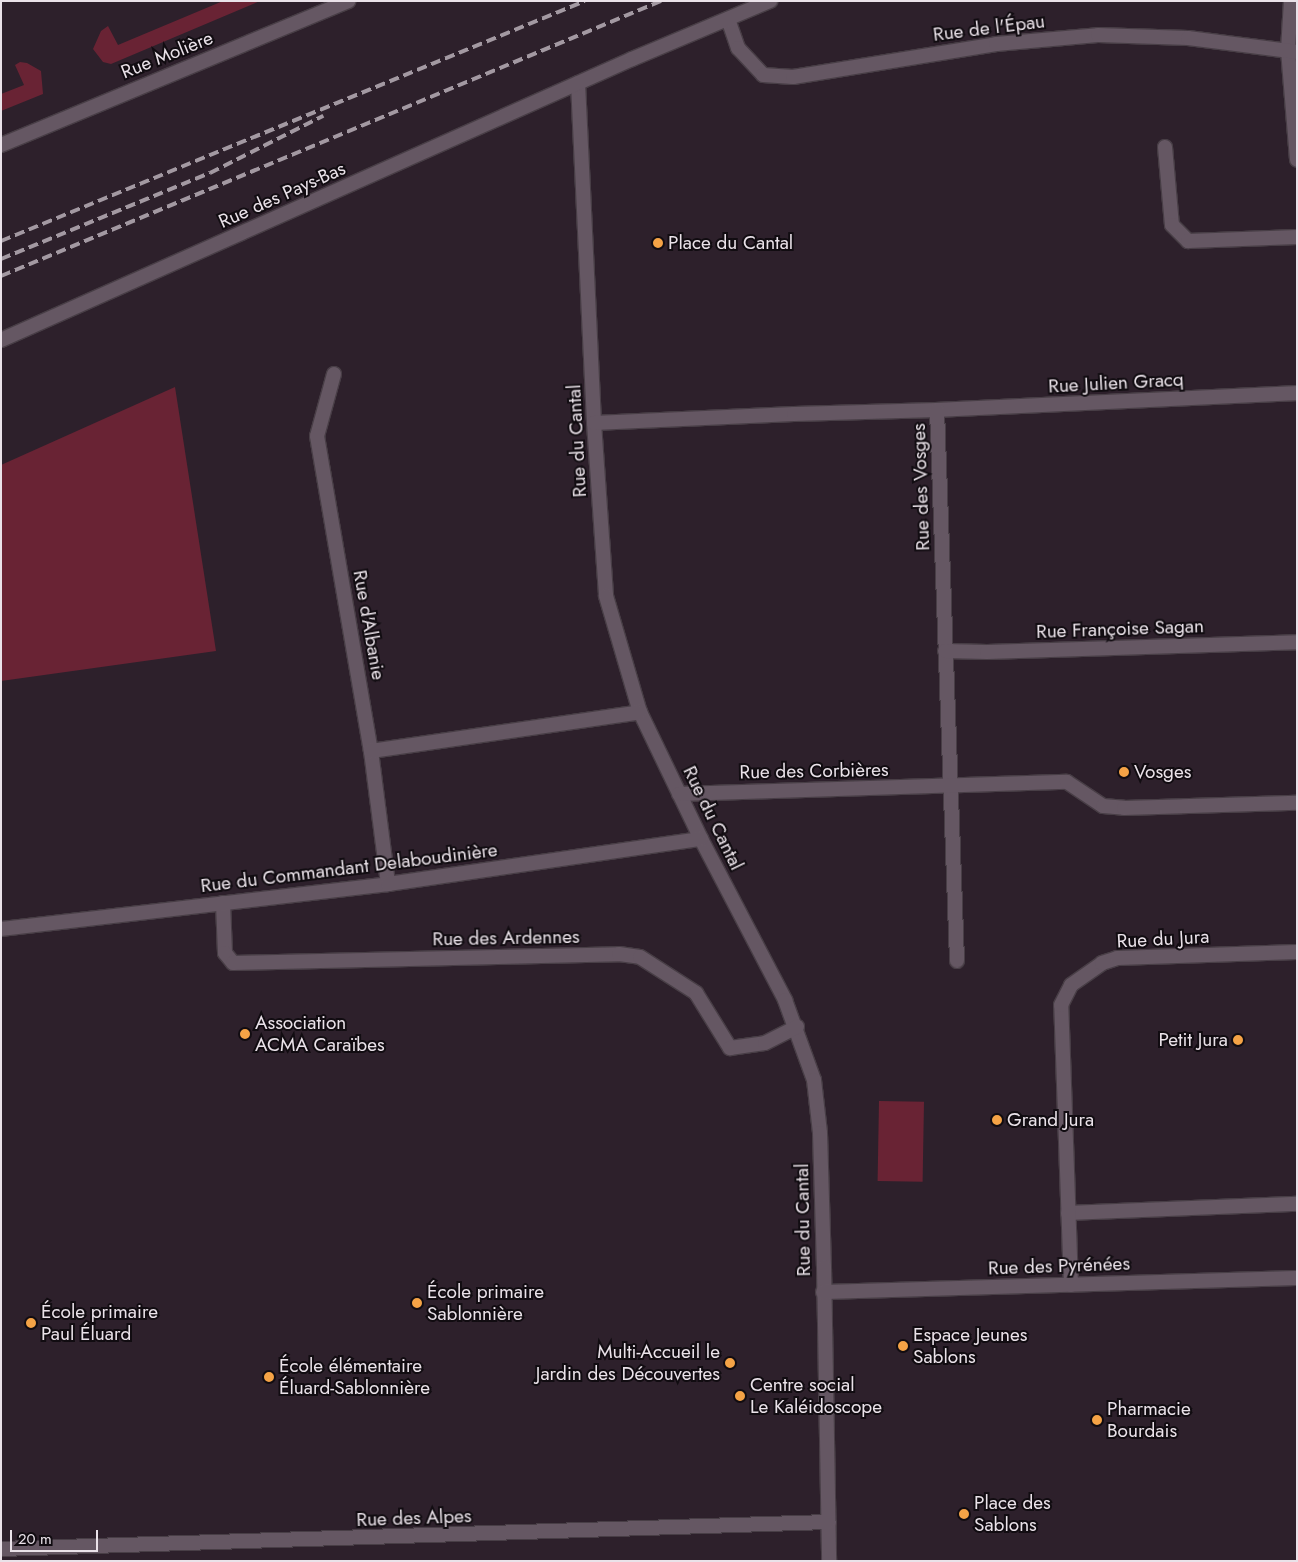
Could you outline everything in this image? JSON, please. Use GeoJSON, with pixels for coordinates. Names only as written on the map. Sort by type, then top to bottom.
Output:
{"type":"FeatureCollection","features":[{"type":"Feature","properties":{"kind":"street","name":"Rue Molière"},"geometry":{"type":"LineString","coordinates":[[1,145],[348,1]]}},
{"type":"Feature","properties":{"kind":"street","name":"Rue des Pays-Bas"},"geometry":{"type":"LineString","coordinates":[[1,340],[578,83],[770,1]]}},
{"type":"Feature","properties":{"kind":"street"},"geometry":{"type":"LineString","coordinates":[[1292,1],[1297,160]]}},
{"type":"Feature","properties":{"kind":"street","name":"Rue de l'Épau"},"geometry":{"type":"LineString","coordinates":[[728,19],[738,48],[763,75],[793,77],[996,44],[1098,35],[1188,38],[1293,51]]}},
{"type":"Feature","properties":{"kind":"street","name":"Rue du Cantal"},"geometry":{"type":"LineString","coordinates":[[578,83],[594,423],[606,596],[640,712],[700,840],[785,1000],[797,1028],[814,1080],[820,1133],[829,1561]]}},
{"type":"Feature","properties":{"kind":"street"},"geometry":{"type":"LineString","coordinates":[[1165,147],[1172,225],[1188,241],[1297,237]]}},
{"type":"Feature","properties":{"kind":"street","name":"Rue d'Albanie"},"geometry":{"type":"LineString","coordinates":[[334,374],[318,436],[371,751],[388,884]]}},
{"type":"Feature","properties":{"kind":"street","name":"Rue Julien Gracq"},"geometry":{"type":"LineString","coordinates":[[937,410],[1297,393]]}},
{"type":"Feature","properties":{"kind":"street","name":"Rue des Vosges"},"geometry":{"type":"LineString","coordinates":[[594,423],[937,410],[950,786]]}},
{"type":"Feature","properties":{"kind":"street","name":"Rue Françoise Sagan"},"geometry":{"type":"LineString","coordinates":[[945,650],[987,652],[1297,642]]}},
{"type":"Feature","properties":{"kind":"street"},"geometry":{"type":"LineString","coordinates":[[371,751],[640,712]]}},
{"type":"Feature","properties":{"kind":"street","name":"Rue des Corbières"},"geometry":{"type":"LineString","coordinates":[[679,794],[1067,782],[1103,806],[1124,808],[1297,803]]}},
{"type":"Feature","properties":{"kind":"street"},"geometry":{"type":"LineString","coordinates":[[950,786],[956,961]]}},
{"type":"Feature","properties":{"kind":"street","name":"Rue du Commandant Delaboudinière"},"geometry":{"type":"LineString","coordinates":[[1,929],[388,884],[700,840]]}},
{"type":"Feature","properties":{"kind":"street","name":"Rue des Ardennes"},"geometry":{"type":"LineString","coordinates":[[223,903],[226,952],[233,963],[619,954],[640,958],[696,993],[730,1048],[765,1043],[797,1028]]}},
{"type":"Feature","properties":{"kind":"street","name":"Rue du Jura"},"geometry":{"type":"LineString","coordinates":[[1070,1285],[1061,1005],[1072,985],[1102,963],[1117,958],[1297,952]]}},
{"type":"Feature","properties":{"kind":"street"},"geometry":{"type":"LineString","coordinates":[[1068,1213],[1297,1204]]}},
{"type":"Feature","properties":{"kind":"street","name":"Rue des Pyrénées"},"geometry":{"type":"LineString","coordinates":[[823,1292],[1297,1278]]}},
{"type":"Feature","properties":{"kind":"street","name":"Rue des Alpes"},"geometry":{"type":"LineString","coordinates":[[1,1549],[829,1522]]}},
{"type":"Feature","properties":{"kind":"shaded area"},"geometry":{"type":"Polygon","coordinates":[[[223,1],[260,1],[111,64],[103,62],[93,49],[101,31],[108,26],[118,45],[223,1]]]}},
{"type":"Feature","properties":{"kind":"shaded area"},"geometry":{"type":"Polygon","coordinates":[[[20,62],[27,63],[41,71],[43,94],[1,111],[1,94],[24,85],[15,65],[20,62]]]}},
{"type":"Feature","properties":{"kind":"shaded area"},"geometry":{"type":"Polygon","coordinates":[[[175,387],[216,651],[1,681],[1,465],[175,387]]]}},
{"type":"Feature","properties":{"kind":"shaded area"},"geometry":{"type":"Polygon","coordinates":[[[879,1101],[924,1102],[923,1182],[878,1181],[879,1101]]]}},
{"type":"Feature","properties":{"kind":"railway"},"geometry":{"type":"LineString","coordinates":[[1,241],[585,1]]}},
{"type":"Feature","properties":{"kind":"railway"},"geometry":{"type":"LineString","coordinates":[[1,276],[661,1]]}},
{"type":"Feature","properties":{"kind":"railway"},"geometry":{"type":"LineString","coordinates":[[1,259],[210,173],[323,116]]}},
{"type":"Feature","properties":{"kind":"place","name":"Place du Cantal"},"geometry":{"type":"Point","coordinates":[658,243]}},
{"type":"Feature","properties":{"kind":"place","name":"Vosges"},"geometry":{"type":"Point","coordinates":[1124,772]}},
{"type":"Feature","properties":{"kind":"place","name":"Association ACMA Caraïbes"},"geometry":{"type":"Point","coordinates":[245,1034]}},
{"type":"Feature","properties":{"kind":"place","name":"Petit Jura"},"geometry":{"type":"Point","coordinates":[1238,1040]}},
{"type":"Feature","properties":{"kind":"place","name":"Grand Jura"},"geometry":{"type":"Point","coordinates":[997,1120]}},
{"type":"Feature","properties":{"kind":"place","name":"École primaire Sablonnière"},"geometry":{"type":"Point","coordinates":[417,1303]}},
{"type":"Feature","properties":{"kind":"place","name":"École primaire Paul Éluard"},"geometry":{"type":"Point","coordinates":[31,1323]}},
{"type":"Feature","properties":{"kind":"place","name":"Espace Jeunes Sablons"},"geometry":{"type":"Point","coordinates":[903,1346]}},
{"type":"Feature","properties":{"kind":"place","name":"Multi-Accueil le Jardin des Découvertes"},"geometry":{"type":"Point","coordinates":[730,1363]}},
{"type":"Feature","properties":{"kind":"place","name":"École élémentaire Éluard-Sablonnière"},"geometry":{"type":"Point","coordinates":[269,1377]}},
{"type":"Feature","properties":{"kind":"place","name":"Centre social Le Kaléidoscope"},"geometry":{"type":"Point","coordinates":[740,1396]}},
{"type":"Feature","properties":{"kind":"place","name":"Pharmacie Bourdais"},"geometry":{"type":"Point","coordinates":[1097,1420]}},
{"type":"Feature","properties":{"kind":"place","name":"Place des Sablons"},"geometry":{"type":"Point","coordinates":[964,1514]}}]}
